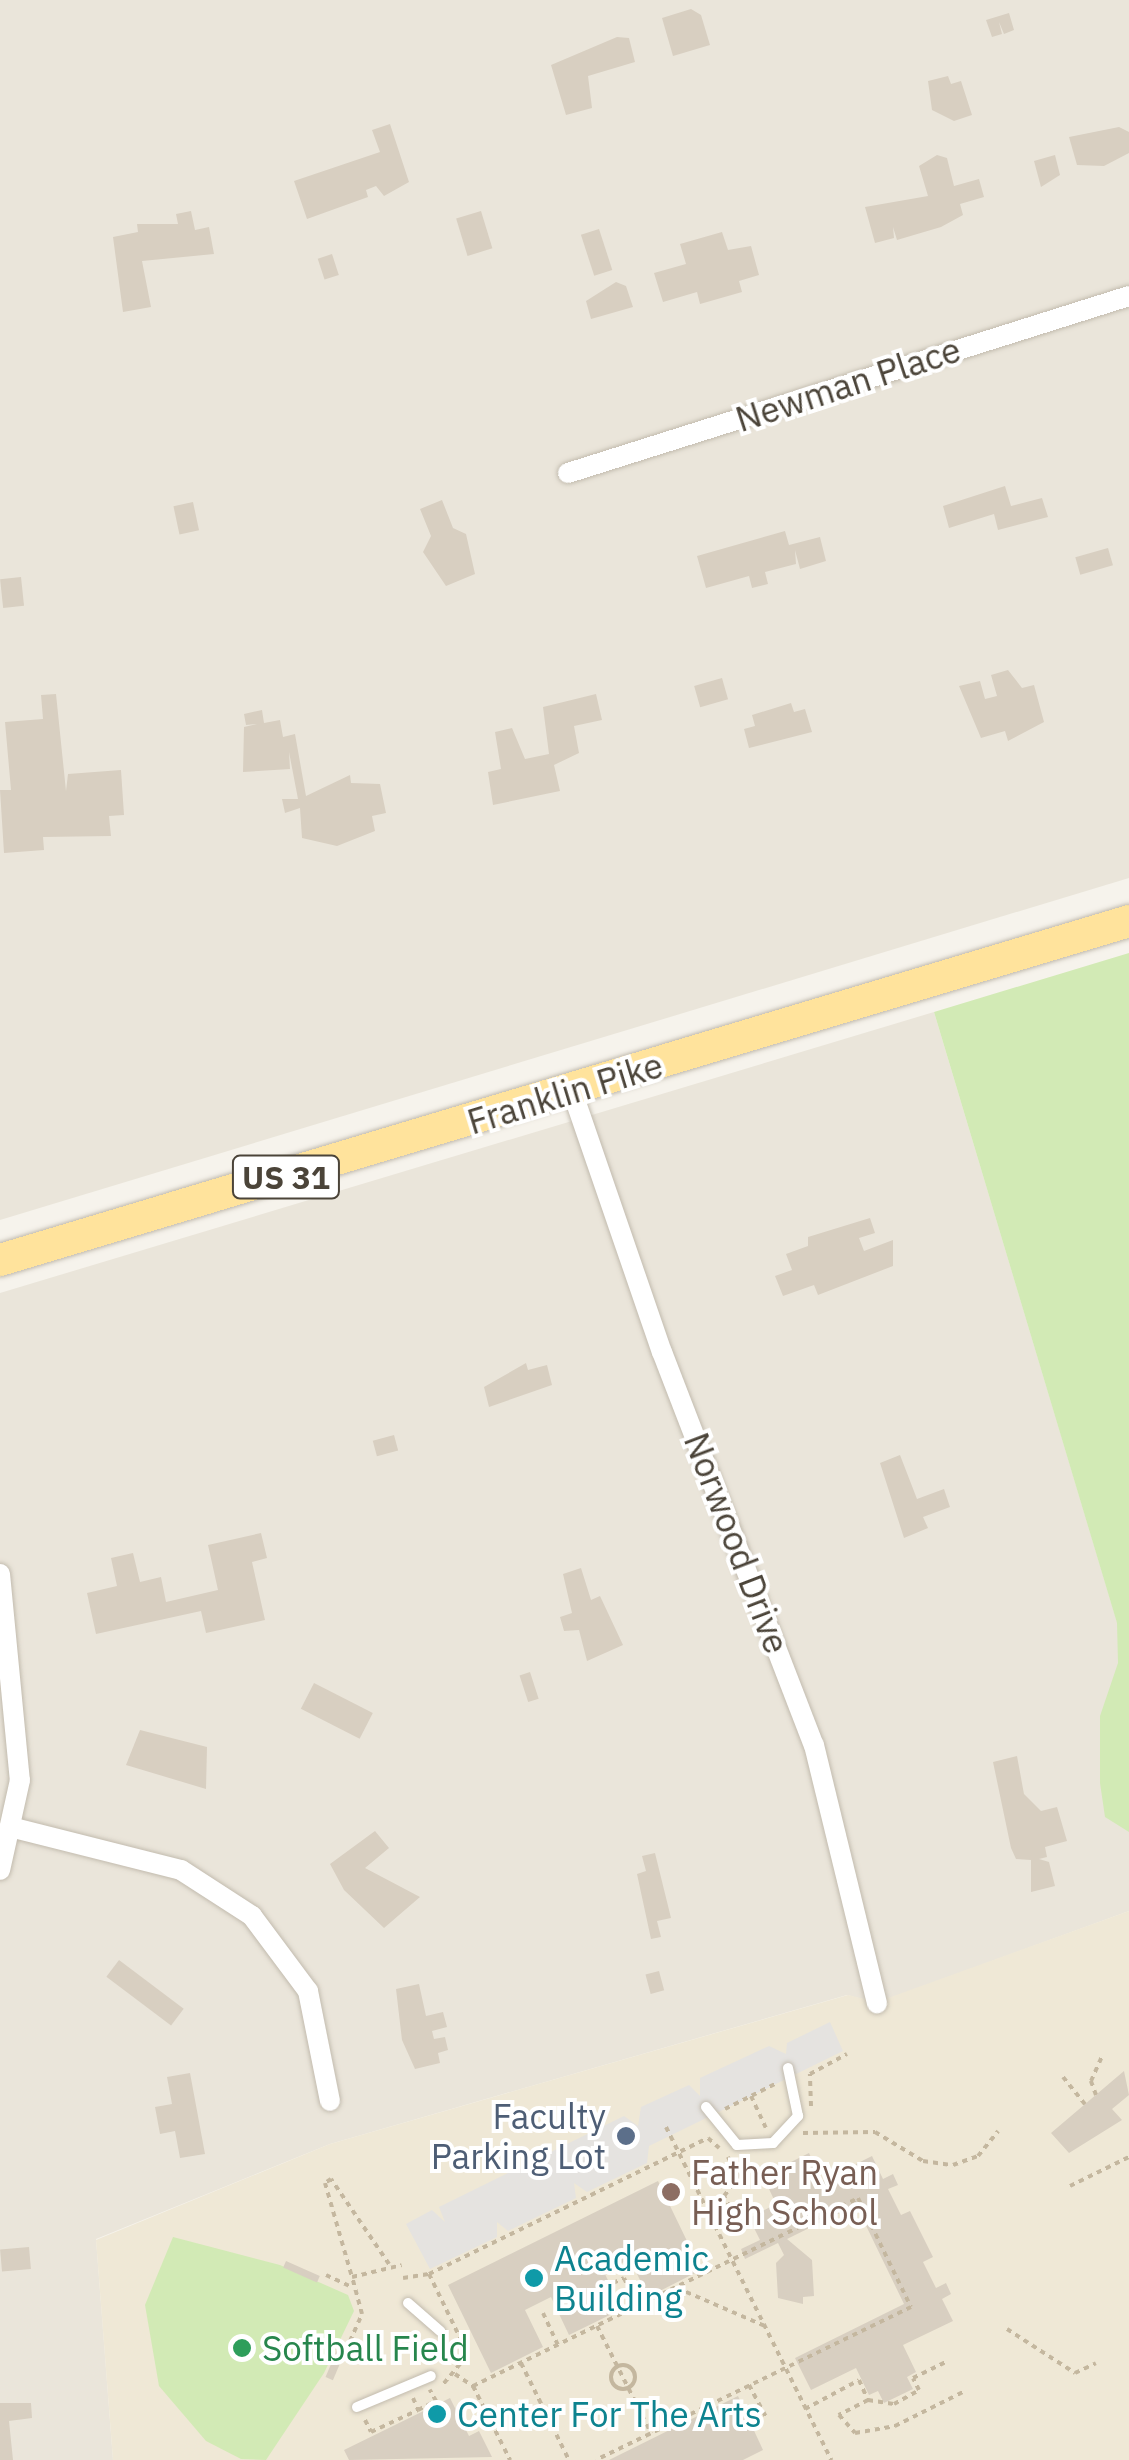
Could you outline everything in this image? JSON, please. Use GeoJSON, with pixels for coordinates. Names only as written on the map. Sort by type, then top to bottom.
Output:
{"type":"FeatureCollection","features":[{"type":"Feature","properties":{"kind":"main road","name":"Franklin Pike"},"geometry":{"type":"LineString","coordinates":[[0,1260],[1129,922]]}},
{"type":"Feature","properties":{"kind":"street","name":"Newman Place"},"geometry":{"type":"LineString","coordinates":[[568,473],[1129,296]]}},
{"type":"Feature","properties":{"kind":"street","name":"Norwood Drive"},"geometry":{"type":"LineString","coordinates":[[572,1091],[662,1352],[814,1746],[877,2002]]}},
{"type":"Feature","properties":{"kind":"street"},"geometry":{"type":"LineString","coordinates":[[0,1574],[19,1759],[14,1828],[0,1870]]}},
{"type":"Feature","properties":{"kind":"street"},"geometry":{"type":"LineString","coordinates":[[14,1828],[181,1870],[252,1916],[308,1992],[330,2100]]}},
{"type":"Feature","properties":{"kind":"lane"},"geometry":{"type":"LineString","coordinates":[[706,2107],[737,2145],[773,2143],[798,2116],[788,2068]]}},
{"type":"Feature","properties":{"kind":"lane"},"geometry":{"type":"LineString","coordinates":[[408,2304],[440,2331]]}},
{"type":"Feature","properties":{"kind":"lane"},"geometry":{"type":"LineString","coordinates":[[357,2406],[432,2376]]}},
{"type":"Feature","properties":{"kind":"path"},"geometry":{"type":"LineString","coordinates":[[811,2112],[810,2074],[846,2054]]}},
{"type":"Feature","properties":{"kind":"path"},"geometry":{"type":"LineString","coordinates":[[1096,2094],[1090,2081],[1102,2056]]}},
{"type":"Feature","properties":{"kind":"path"},"geometry":{"type":"LineString","coordinates":[[1063,2077],[1085,2104]]}},
{"type":"Feature","properties":{"kind":"path"},"geometry":{"type":"LineString","coordinates":[[725,2109],[777,2083]]}},
{"type":"Feature","properties":{"kind":"path"},"geometry":{"type":"LineString","coordinates":[[751,2096],[779,2154],[809,2124]]}},
{"type":"Feature","properties":{"kind":"path"},"geometry":{"type":"LineString","coordinates":[[666,2127],[831,2460]]}},
{"type":"Feature","properties":{"kind":"path"},"geometry":{"type":"LineString","coordinates":[[802,2133],[874,2132],[923,2160],[952,2165],[978,2156],[998,2131]]}},
{"type":"Feature","properties":{"kind":"path"},"geometry":{"type":"LineString","coordinates":[[404,2278],[429,2274],[708,2138],[744,2160]]}},
{"type":"Feature","properties":{"kind":"path"},"geometry":{"type":"LineString","coordinates":[[710,2216],[730,2206],[724,2196],[739,2177],[726,2152]]}},
{"type":"Feature","properties":{"kind":"path"},"geometry":{"type":"LineString","coordinates":[[1070,2186],[1129,2157]]}},
{"type":"Feature","properties":{"kind":"path"},"geometry":{"type":"LineString","coordinates":[[350,2340],[362,2314],[325,2183],[331,2179],[389,2264]]}},
{"type":"Feature","properties":{"kind":"path"},"geometry":{"type":"LineString","coordinates":[[473,2386],[858,2198],[911,2306],[596,2460]]}},
{"type":"Feature","properties":{"kind":"path"},"geometry":{"type":"LineString","coordinates":[[352,2277],[389,2264],[402,2265]]}},
{"type":"Feature","properties":{"kind":"path"},"geometry":{"type":"LineString","coordinates":[[418,2410],[412,2397],[455,2374],[463,2344],[429,2274]]}},
{"type":"Feature","properties":{"kind":"path"},"geometry":{"type":"LineString","coordinates":[[326,2275],[352,2288]]}},
{"type":"Feature","properties":{"kind":"path"},"geometry":{"type":"LineString","coordinates":[[613,2283],[624,2278],[637,2306]]}},
{"type":"Feature","properties":{"kind":"path"},"geometry":{"type":"LineString","coordinates":[[675,2287],[765,2326]]}},
{"type":"Feature","properties":{"kind":"path"},"geometry":{"type":"LineString","coordinates":[[543,2313],[558,2344]]}},
{"type":"Feature","properties":{"kind":"path"},"geometry":{"type":"LineString","coordinates":[[597,2326],[651,2433]]}},
{"type":"Feature","properties":{"kind":"path"},"geometry":{"type":"LineString","coordinates":[[1006,2328],[1075,2373],[1096,2362]]}},
{"type":"Feature","properties":{"kind":"path"},"geometry":{"type":"LineString","coordinates":[[948,2361],[914,2378],[919,2390],[908,2398],[882,2407],[876,2396],[839,2414],[855,2433],[895,2426],[963,2392]]}},
{"type":"Feature","properties":{"kind":"path"},"geometry":{"type":"LineString","coordinates":[[522,2362],[570,2460]]}},
{"type":"Feature","properties":{"kind":"path"},"geometry":{"type":"LineString","coordinates":[[617,2366],[633,2370],[628,2388]]}},
{"type":"Feature","properties":{"kind":"path"},"geometry":{"type":"LineString","coordinates":[[617,2366],[611,2381],[628,2388]]}},
{"type":"Feature","properties":{"kind":"path"},"geometry":{"type":"LineString","coordinates":[[455,2374],[473,2386],[510,2460]]}},
{"type":"Feature","properties":{"kind":"path"},"geometry":{"type":"LineString","coordinates":[[805,2408],[859,2380],[868,2400]]}},
{"type":"Feature","properties":{"kind":"path"},"geometry":{"type":"LineString","coordinates":[[749,2385],[766,2419]]}},
{"type":"Feature","properties":{"kind":"path"},"geometry":{"type":"LineString","coordinates":[[357,2406],[370,2432],[436,2400],[430,2389]]}},
{"type":"Feature","properties":{"kind":"shaded area"},"geometry":{"type":"Polygon","coordinates":[[[0,0],[1129,0],[1129,878],[0,1220],[0,0]]]}},
{"type":"Feature","properties":{"kind":"shaded area"},"geometry":{"type":"Polygon","coordinates":[[[934,1012],[1129,1662],[1129,1911],[877,2003],[847,1995],[330,2144],[96,2239],[113,2460],[0,2460],[0,1293],[934,1012]]]}},
{"type":"Feature","properties":{"kind":"shaded area","name":"Father Ryan High School"},"geometry":{"type":"Polygon","coordinates":[[[1129,1911],[1129,2460],[113,2460],[96,2240],[330,2144],[848,1995],[877,2002],[1129,1911]]]}},
{"type":"Feature","properties":{"kind":"shaded area","name":"Faculty Parking Lot"},"geometry":{"type":"Polygon","coordinates":[[[830,2022],[843,2051],[649,2146],[647,2163],[587,2192],[574,2183],[576,2198],[508,2231],[497,2222],[497,2237],[430,2269],[406,2224],[432,2210],[445,2222],[439,2207],[624,2116],[638,2126],[641,2107],[689,2085],[700,2096],[700,2078],[769,2046],[786,2054],[787,2043],[830,2022]]]}},
{"type":"Feature","properties":{"kind":"green space"},"geometry":{"type":"Polygon","coordinates":[[[1129,953],[1129,1832],[1105,1817],[1100,1783],[1100,1716],[1118,1663],[1117,1623],[934,1012],[1129,953]]]}},
{"type":"Feature","properties":{"kind":"green space","name":"Softball Field"},"geometry":{"type":"Polygon","coordinates":[[[173,2237],[280,2265],[348,2295],[354,2311],[324,2373],[266,2460],[241,2459],[206,2441],[159,2386],[145,2305],[173,2237]]]}},
{"type":"Feature","properties":{"kind":"building"},"geometry":{"type":"Polygon","coordinates":[[[691,9],[701,15],[710,45],[673,56],[662,18],[691,9]]]}},
{"type":"Feature","properties":{"kind":"building"},"geometry":{"type":"Polygon","coordinates":[[[1009,13],[1014,30],[1004,34],[999,22],[1002,34],[992,37],[986,20],[1009,13]]]}},
{"type":"Feature","properties":{"kind":"building"},"geometry":{"type":"Polygon","coordinates":[[[617,37],[629,38],[635,62],[588,76],[592,108],[566,115],[551,65],[617,37]]]}},
{"type":"Feature","properties":{"kind":"building"},"geometry":{"type":"Polygon","coordinates":[[[948,76],[951,84],[961,81],[972,115],[954,121],[932,110],[928,81],[948,76]]]}},
{"type":"Feature","properties":{"kind":"building"},"geometry":{"type":"Polygon","coordinates":[[[390,124],[409,182],[384,196],[376,186],[366,190],[368,197],[307,219],[294,181],[380,152],[372,130],[390,124]]]}},
{"type":"Feature","properties":{"kind":"building"},"geometry":{"type":"Polygon","coordinates":[[[1119,127],[1129,132],[1129,153],[1104,166],[1077,165],[1069,137],[1119,127]]]}},
{"type":"Feature","properties":{"kind":"building"},"geometry":{"type":"Polygon","coordinates":[[[937,155],[947,158],[954,186],[979,179],[984,197],[960,204],[963,215],[941,227],[897,240],[893,227],[894,238],[875,243],[865,207],[928,196],[919,166],[937,155]]]}},
{"type":"Feature","properties":{"kind":"building"},"geometry":{"type":"Polygon","coordinates":[[[1055,155],[1060,175],[1041,187],[1034,161],[1055,155]]]}},
{"type":"Feature","properties":{"kind":"building"},"geometry":{"type":"Polygon","coordinates":[[[191,211],[195,230],[209,227],[214,254],[142,261],[151,307],[123,312],[113,237],[138,232],[137,224],[178,224],[176,214],[191,211]]]}},
{"type":"Feature","properties":{"kind":"building"},"geometry":{"type":"Polygon","coordinates":[[[481,211],[492,248],[468,256],[456,219],[481,211]]]}},
{"type":"Feature","properties":{"kind":"building"},"geometry":{"type":"Polygon","coordinates":[[[599,229],[612,270],[594,276],[581,235],[599,229]]]}},
{"type":"Feature","properties":{"kind":"building"},"geometry":{"type":"Polygon","coordinates":[[[722,232],[728,250],[751,246],[759,275],[739,281],[742,292],[700,304],[697,292],[663,302],[654,273],[686,264],[680,244],[722,232]]]}},
{"type":"Feature","properties":{"kind":"building"},"geometry":{"type":"Polygon","coordinates":[[[332,254],[339,275],[325,280],[318,259],[332,254]]]}},
{"type":"Feature","properties":{"kind":"building"},"geometry":{"type":"Polygon","coordinates":[[[616,282],[626,286],[633,307],[591,319],[586,301],[616,282]]]}},
{"type":"Feature","properties":{"kind":"building"},"geometry":{"type":"Polygon","coordinates":[[[1005,486],[1011,506],[1042,498],[1048,517],[998,530],[994,514],[949,528],[943,506],[1005,486]]]}},
{"type":"Feature","properties":{"kind":"building"},"geometry":{"type":"Polygon","coordinates":[[[442,500],[453,528],[466,534],[475,574],[446,586],[423,552],[431,536],[420,509],[442,500]]]}},
{"type":"Feature","properties":{"kind":"building"},"geometry":{"type":"Polygon","coordinates":[[[193,502],[199,530],[179,535],[173,506],[193,502]]]}},
{"type":"Feature","properties":{"kind":"building"},"geometry":{"type":"Polygon","coordinates":[[[785,531],[789,545],[820,537],[826,561],[800,569],[795,550],[796,564],[765,572],[768,584],[752,588],[749,576],[706,588],[697,556],[785,531]]]}},
{"type":"Feature","properties":{"kind":"building"},"geometry":{"type":"Polygon","coordinates":[[[1108,548],[1113,565],[1080,575],[1075,557],[1108,548]]]}},
{"type":"Feature","properties":{"kind":"building"},"geometry":{"type":"Polygon","coordinates":[[[21,577],[24,606],[3,608],[0,579],[21,577]]]}},
{"type":"Feature","properties":{"kind":"building"},"geometry":{"type":"Polygon","coordinates":[[[1008,670],[1022,688],[1034,685],[1044,722],[1008,741],[1005,731],[981,738],[959,686],[980,681],[985,699],[997,696],[991,675],[1008,670]]]}},
{"type":"Feature","properties":{"kind":"building"},"geometry":{"type":"Polygon","coordinates":[[[722,678],[728,699],[700,707],[694,686],[722,678]]]}},
{"type":"Feature","properties":{"kind":"building"},"geometry":{"type":"Polygon","coordinates":[[[56,694],[66,791],[68,774],[121,770],[124,815],[109,816],[111,836],[43,837],[44,850],[4,853],[0,790],[11,790],[5,722],[43,719],[41,695],[56,694]]]}},
{"type":"Feature","properties":{"kind":"building"},"geometry":{"type":"Polygon","coordinates":[[[596,694],[602,720],[574,726],[579,753],[554,765],[560,791],[493,805],[488,772],[501,769],[495,732],[512,728],[525,759],[549,754],[543,707],[596,694]]]}},
{"type":"Feature","properties":{"kind":"building"},"geometry":{"type":"Polygon","coordinates":[[[791,703],[794,712],[805,709],[812,732],[749,748],[744,729],[755,726],[752,715],[791,703]]]}},
{"type":"Feature","properties":{"kind":"building"},"geometry":{"type":"Polygon","coordinates":[[[262,710],[264,723],[280,720],[283,737],[295,734],[306,796],[350,775],[351,783],[380,784],[386,813],[372,816],[375,831],[337,846],[302,838],[300,808],[285,813],[282,799],[298,799],[289,752],[290,769],[243,772],[244,727],[257,724],[246,725],[244,714],[262,710]]]}},
{"type":"Feature","properties":{"kind":"building"},"geometry":{"type":"Polygon","coordinates":[[[870,1218],[875,1233],[859,1238],[864,1251],[893,1240],[893,1266],[818,1295],[814,1285],[783,1296],[775,1276],[792,1270],[786,1254],[808,1246],[808,1237],[870,1218]]]}},
{"type":"Feature","properties":{"kind":"building"},"geometry":{"type":"Polygon","coordinates":[[[526,1363],[528,1370],[547,1365],[552,1385],[489,1407],[484,1387],[526,1363]]]}},
{"type":"Feature","properties":{"kind":"building"},"geometry":{"type":"Polygon","coordinates":[[[394,1435],[398,1450],[377,1456],[373,1441],[394,1435]]]}},
{"type":"Feature","properties":{"kind":"building"},"geometry":{"type":"Polygon","coordinates":[[[900,1455],[917,1499],[944,1489],[950,1507],[923,1517],[928,1528],[904,1538],[880,1463],[900,1455]]]}},
{"type":"Feature","properties":{"kind":"building"},"geometry":{"type":"Polygon","coordinates":[[[261,1533],[267,1558],[252,1562],[265,1620],[206,1633],[201,1611],[96,1634],[87,1593],[117,1586],[111,1558],[133,1553],[140,1582],[161,1577],[166,1602],[218,1590],[208,1545],[261,1533]]]}},
{"type":"Feature","properties":{"kind":"building"},"geometry":{"type":"Polygon","coordinates":[[[581,1568],[591,1600],[600,1596],[623,1645],[587,1661],[579,1630],[564,1631],[560,1617],[572,1613],[563,1574],[581,1568]]]}},
{"type":"Feature","properties":{"kind":"building"},"geometry":{"type":"Polygon","coordinates":[[[530,1672],[539,1699],[528,1702],[520,1675],[530,1672]]]}},
{"type":"Feature","properties":{"kind":"building"},"geometry":{"type":"Polygon","coordinates":[[[314,1683],[373,1713],[360,1739],[301,1709],[314,1683]]]}},
{"type":"Feature","properties":{"kind":"building"},"geometry":{"type":"Polygon","coordinates":[[[140,1730],[207,1747],[206,1789],[126,1765],[140,1730]]]}},
{"type":"Feature","properties":{"kind":"building"},"geometry":{"type":"Polygon","coordinates":[[[1017,1756],[1024,1794],[1041,1811],[1057,1807],[1067,1841],[1045,1847],[1047,1857],[1039,1859],[1049,1862],[1055,1886],[1031,1892],[1031,1860],[1016,1859],[1011,1848],[993,1762],[1017,1756]]]}},
{"type":"Feature","properties":{"kind":"building"},"geometry":{"type":"Polygon","coordinates":[[[375,1831],[389,1848],[365,1868],[420,1897],[384,1928],[344,1890],[330,1864],[375,1831]]]}},
{"type":"Feature","properties":{"kind":"building"},"geometry":{"type":"Polygon","coordinates":[[[655,1853],[671,1918],[657,1921],[661,1937],[651,1939],[637,1874],[646,1871],[642,1856],[655,1853]]]}},
{"type":"Feature","properties":{"kind":"building"},"geometry":{"type":"Polygon","coordinates":[[[119,1960],[184,2009],[171,2026],[106,1977],[119,1960]]]}},
{"type":"Feature","properties":{"kind":"building"},"geometry":{"type":"Polygon","coordinates":[[[659,1971],[664,1990],[651,1994],[645,1975],[659,1971]]]}},
{"type":"Feature","properties":{"kind":"building"},"geometry":{"type":"Polygon","coordinates":[[[419,1984],[426,2016],[443,2012],[447,2027],[432,2031],[434,2039],[445,2037],[448,2050],[438,2053],[440,2063],[415,2069],[402,2040],[396,1989],[419,1984]]]}},
{"type":"Feature","properties":{"kind":"building"},"geometry":{"type":"Polygon","coordinates":[[[1124,2071],[1129,2095],[1112,2109],[1122,2120],[1069,2153],[1051,2133],[1124,2071]]]}},
{"type":"Feature","properties":{"kind":"building"},"geometry":{"type":"Polygon","coordinates":[[[190,2073],[205,2154],[180,2158],[175,2131],[160,2134],[155,2107],[172,2104],[167,2077],[190,2073]]]}},
{"type":"Feature","properties":{"kind":"building"},"geometry":{"type":"Polygon","coordinates":[[[809,2153],[822,2181],[872,2156],[883,2179],[893,2174],[898,2185],[888,2189],[901,2215],[910,2211],[933,2257],[923,2262],[936,2288],[946,2283],[951,2294],[942,2299],[953,2321],[903,2345],[916,2372],[907,2377],[913,2389],[884,2403],[878,2391],[869,2395],[856,2368],[811,2390],[795,2358],[904,2304],[856,2205],[787,2239],[812,2260],[814,2296],[803,2297],[803,2304],[778,2298],[776,2263],[784,2255],[778,2243],[745,2259],[741,2249],[760,2240],[749,2218],[776,2204],[763,2176],[809,2153]]]}},
{"type":"Feature","properties":{"kind":"building","name":"Academic Building"},"geometry":{"type":"Polygon","coordinates":[[[658,2181],[701,2270],[648,2297],[630,2259],[604,2272],[622,2309],[569,2335],[551,2297],[525,2310],[543,2347],[491,2373],[448,2285],[658,2181]]]}},
{"type":"Feature","properties":{"kind":"building"},"geometry":{"type":"Polygon","coordinates":[[[29,2247],[31,2269],[2,2271],[0,2250],[29,2247]]]}},
{"type":"Feature","properties":{"kind":"building"},"geometry":{"type":"Polygon","coordinates":[[[286,2261],[320,2276],[317,2282],[283,2267],[286,2261]]]}},
{"type":"Feature","properties":{"kind":"building"},"geometry":{"type":"Polygon","coordinates":[[[340,2343],[347,2346],[333,2380],[326,2377],[340,2343]]]}},
{"type":"Feature","properties":{"kind":"building"},"geometry":{"type":"Polygon","coordinates":[[[738,2396],[763,2450],[743,2460],[609,2460],[738,2396]]]}},
{"type":"Feature","properties":{"kind":"building","name":"Center For The Arts"},"geometry":{"type":"Polygon","coordinates":[[[450,2398],[469,2436],[479,2431],[492,2457],[349,2460],[344,2450],[450,2398]]]}},
{"type":"Feature","properties":{"kind":"building"},"geometry":{"type":"Polygon","coordinates":[[[0,2403],[31,2403],[32,2418],[9,2421],[13,2460],[0,2460],[0,2403]]]}},
{"type":"Feature","properties":{"kind":"place","name":"Faculty Parking Lot"},"geometry":{"type":"Point","coordinates":[626,2136]}},
{"type":"Feature","properties":{"kind":"place","name":"Father Ryan High School"},"geometry":{"type":"Point","coordinates":[671,2192]}},
{"type":"Feature","properties":{"kind":"place","name":"Academic Building"},"geometry":{"type":"Point","coordinates":[534,2278]}},
{"type":"Feature","properties":{"kind":"place","name":"Softball Field"},"geometry":{"type":"Point","coordinates":[242,2348]}},
{"type":"Feature","properties":{"kind":"place","name":"Center For The Arts"},"geometry":{"type":"Point","coordinates":[437,2414]}}]}
